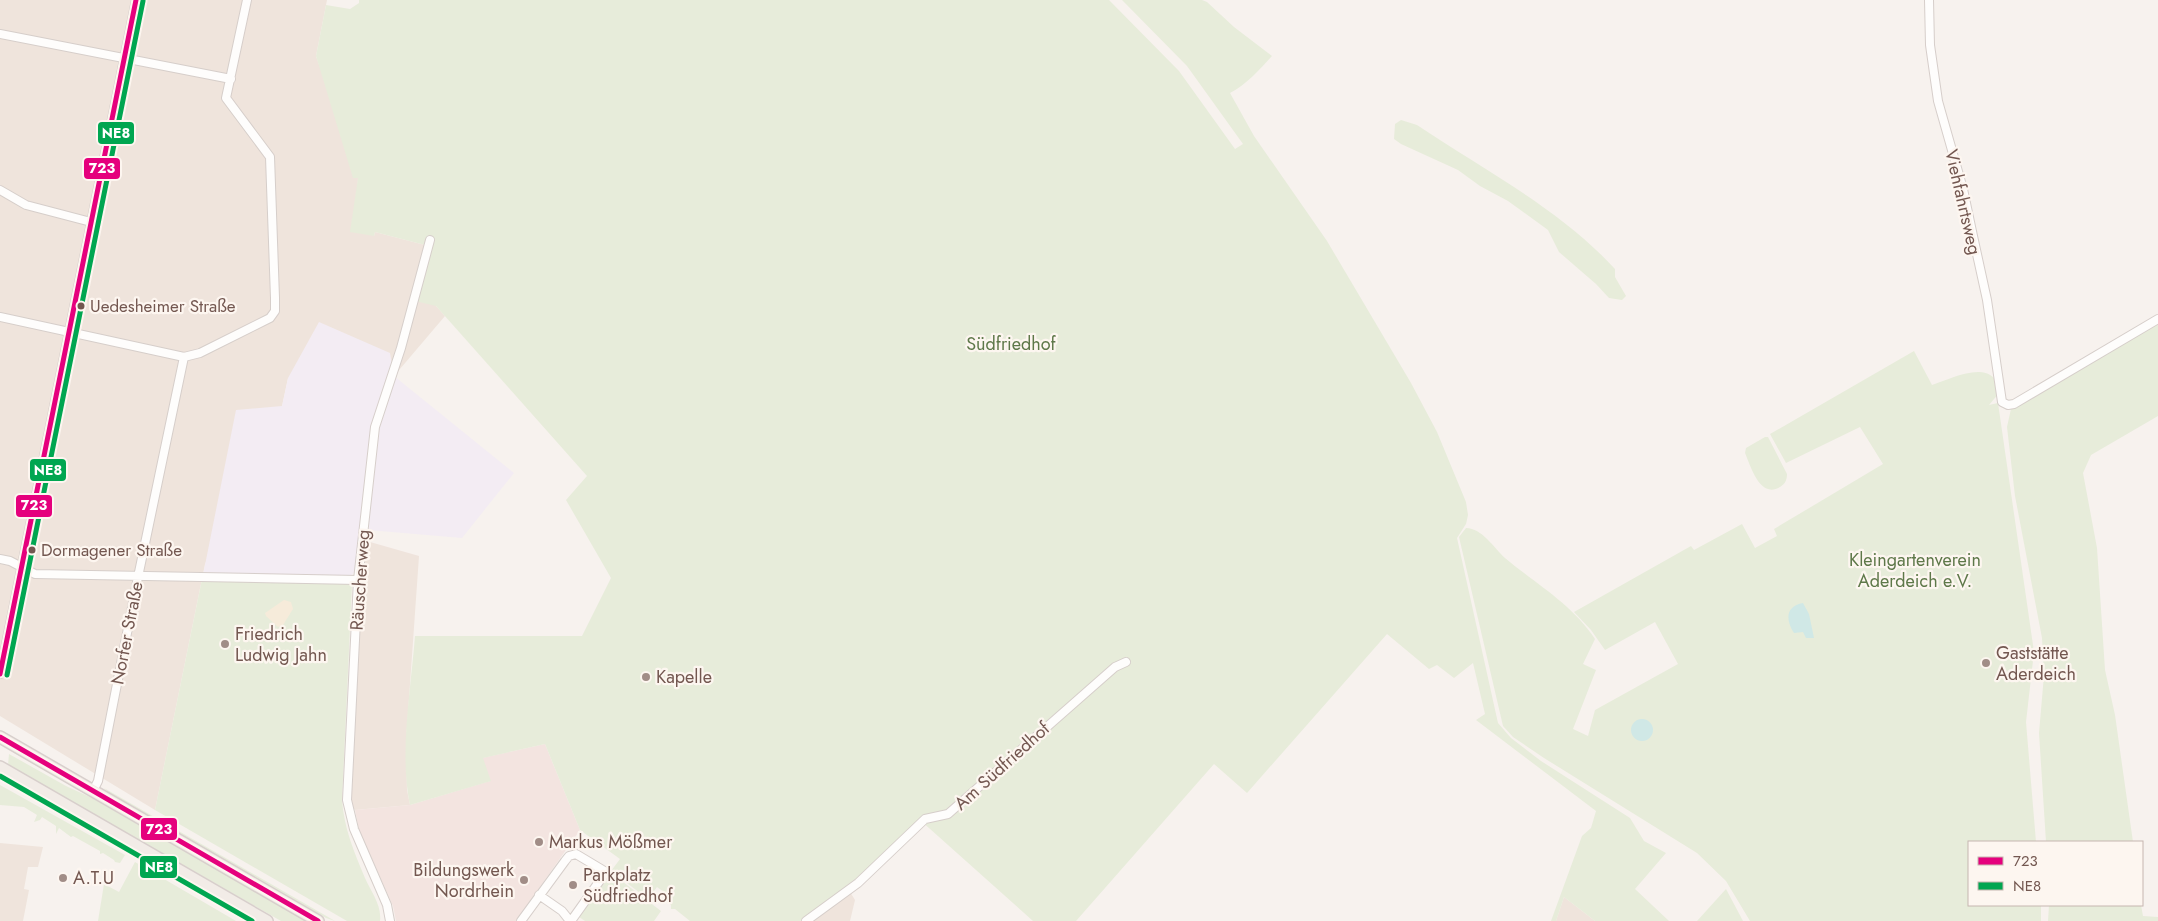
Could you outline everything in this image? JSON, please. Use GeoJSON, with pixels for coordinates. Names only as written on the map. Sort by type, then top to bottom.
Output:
{"type":"FeatureCollection","features":[{"type":"Feature","properties":{"kind":"main road"},"geometry":{"type":"LineString","coordinates":[[0,737],[318,921]]}},
{"type":"Feature","properties":{"kind":"main road"},"geometry":{"type":"LineString","coordinates":[[0,747],[19,756],[31,756]]}},
{"type":"Feature","properties":{"kind":"main road"},"geometry":{"type":"LineString","coordinates":[[0,767],[267,921]]}},
{"type":"Feature","properties":{"kind":"street"},"geometry":{"type":"LineString","coordinates":[[0,674],[136,0]]}},
{"type":"Feature","properties":{"kind":"street"},"geometry":{"type":"LineString","coordinates":[[0,317],[184,357],[200,353],[270,318],[275,311],[275,302],[270,157],[226,98],[247,0]]}},
{"type":"Feature","properties":{"kind":"street","name":"Viehfahrtsweg"},"geometry":{"type":"LineString","coordinates":[[1929,0],[1930,45],[1938,101],[1969,217],[1986,300],[2000,395],[2003,403],[2008,405],[2014,404],[2158,320]]}},
{"type":"Feature","properties":{"kind":"street"},"geometry":{"type":"LineString","coordinates":[[0,34],[231,79]]}},
{"type":"Feature","properties":{"kind":"street"},"geometry":{"type":"LineString","coordinates":[[0,190],[26,205],[91,222]]}},
{"type":"Feature","properties":{"kind":"street","name":"Räuscherweg"},"geometry":{"type":"LineString","coordinates":[[390,921],[387,905],[354,829],[347,800],[358,580],[375,427],[401,348],[430,240]]}},
{"type":"Feature","properties":{"kind":"street","name":"Norfer Straße"},"geometry":{"type":"LineString","coordinates":[[93,791],[98,781],[184,357]]}},
{"type":"Feature","properties":{"kind":"street"},"geometry":{"type":"LineString","coordinates":[[0,560],[10,561],[35,574],[358,580]]}},
{"type":"Feature","properties":{"kind":"street","name":"Am Südfriedhof"},"geometry":{"type":"LineString","coordinates":[[806,921],[858,883],[919,824],[932,816],[948,814],[1061,713],[1115,667],[1126,662]]}},
{"type":"Feature","properties":{"kind":"street"},"geometry":{"type":"LineString","coordinates":[[521,921],[539,895],[572,854],[584,857],[606,872],[570,921],[562,911],[539,895]]}},
{"type":"Feature","properties":{"kind":"shaded area"},"geometry":{"type":"Polygon","coordinates":[[[0,0],[327,0],[316,56],[358,178],[357,192],[374,236],[375,232],[425,245],[436,306],[445,316],[394,376],[288,378],[282,406],[205,564],[155,810],[0,716],[0,0]]]}},
{"type":"Feature","properties":{"kind":"shaded area"},"geometry":{"type":"Polygon","coordinates":[[[319,322],[390,353],[394,376],[514,473],[462,538],[368,530],[359,535],[357,569],[351,576],[203,575],[236,410],[282,406],[288,378],[319,322]]]}},
{"type":"Feature","properties":{"kind":"shaded area"},"geometry":{"type":"Polygon","coordinates":[[[363,540],[419,556],[406,741],[407,790],[410,805],[355,810],[350,804],[363,540]]]}},
{"type":"Feature","properties":{"kind":"shaded area"},"geometry":{"type":"Polygon","coordinates":[[[545,744],[580,830],[516,921],[396,921],[393,906],[359,830],[355,810],[410,805],[490,781],[482,758],[545,744]]]}},
{"type":"Feature","properties":{"kind":"shaded area"},"geometry":{"type":"Polygon","coordinates":[[[0,843],[43,847],[38,867],[28,867],[24,889],[29,890],[23,921],[0,921],[0,843]]]}},
{"type":"Feature","properties":{"kind":"shaded area"},"geometry":{"type":"Polygon","coordinates":[[[847,887],[855,900],[850,921],[800,921],[847,887]]]}},
{"type":"Feature","properties":{"kind":"shaded area"},"geometry":{"type":"Polygon","coordinates":[[[1564,897],[1595,921],[1556,921],[1564,897]]]}},
{"type":"Feature","properties":{"kind":"green space","name":"Südfriedhof"},"geometry":{"type":"Polygon","coordinates":[[[359,0],[1109,0],[1179,71],[1235,149],[1243,144],[1187,66],[1122,0],[1202,0],[1207,2],[1234,27],[1272,56],[1247,81],[1230,93],[1254,136],[1327,241],[1411,383],[1437,432],[1466,502],[1468,515],[1466,524],[1457,538],[1498,723],[1511,738],[1541,761],[1630,818],[1644,841],[1666,853],[1635,889],[1669,921],[1595,921],[1564,897],[1556,921],[1551,921],[1582,836],[1591,828],[1596,811],[1476,720],[1485,714],[1473,663],[1454,678],[1437,665],[1429,669],[1387,634],[1247,793],[1214,764],[1076,921],[1033,921],[920,820],[859,877],[800,921],[690,921],[675,909],[671,909],[671,905],[664,900],[668,895],[657,887],[648,899],[611,871],[620,859],[580,830],[545,744],[483,758],[491,781],[410,805],[407,785],[406,743],[415,636],[582,636],[611,578],[566,500],[587,476],[436,306],[415,301],[425,245],[375,232],[374,236],[350,232],[358,178],[353,178],[316,56],[326,5],[350,9],[359,3],[359,0]]]}},
{"type":"Feature","properties":{"kind":"green space"},"geometry":{"type":"Polygon","coordinates":[[[1401,120],[1417,125],[1546,209],[1593,247],[1615,269],[1615,277],[1626,296],[1622,300],[1609,298],[1596,284],[1559,252],[1548,230],[1508,201],[1480,186],[1458,170],[1394,139],[1395,124],[1401,120]]]}},
{"type":"Feature","properties":{"kind":"green space"},"geometry":{"type":"Polygon","coordinates":[[[2158,323],[2158,416],[2091,455],[2083,473],[2097,548],[2105,670],[2115,715],[2133,841],[2046,841],[2039,733],[2044,675],[2042,638],[2015,496],[2007,427],[2011,409],[2158,323]]]}},
{"type":"Feature","properties":{"kind":"green space","name":"Kleingartenverein Aderdeich e.V."},"geometry":{"type":"Polygon","coordinates":[[[1914,351],[1932,385],[1972,372],[1990,375],[1996,381],[2000,392],[1989,405],[1998,403],[2034,652],[2026,722],[2036,841],[1968,841],[1968,906],[2041,906],[2041,921],[1750,921],[1726,881],[1697,853],[1544,758],[1513,737],[1503,726],[1459,537],[1466,528],[1477,531],[1505,558],[1565,605],[1576,615],[1595,639],[1583,664],[1596,670],[1573,729],[1588,736],[1595,710],[1678,664],[1655,622],[1605,650],[1591,630],[1574,612],[1691,546],[1694,550],[1742,524],[1755,548],[1777,536],[1774,529],[1883,464],[1860,427],[1786,463],[1770,434],[1914,351]]]}},
{"type":"Feature","properties":{"kind":"green space"},"geometry":{"type":"Polygon","coordinates":[[[1768,437],[1787,474],[1783,485],[1773,490],[1767,489],[1757,480],[1745,453],[1746,448],[1768,437]]]}},
{"type":"Feature","properties":{"kind":"green space"},"geometry":{"type":"Polygon","coordinates":[[[202,579],[349,581],[352,585],[342,800],[350,840],[378,904],[380,921],[347,921],[155,810],[202,579]]]}},
{"type":"Feature","properties":{"kind":"green space"},"geometry":{"type":"Polygon","coordinates":[[[9,754],[66,786],[92,798],[306,921],[281,921],[8,765],[9,754]]]}},
{"type":"Feature","properties":{"kind":"green space"},"geometry":{"type":"Polygon","coordinates":[[[6,778],[127,847],[126,850],[6,780],[6,778]]]}},
{"type":"Feature","properties":{"kind":"green space"},"geometry":{"type":"Polygon","coordinates":[[[0,785],[125,855],[120,863],[115,862],[103,853],[100,854],[100,851],[73,836],[71,837],[59,828],[56,834],[56,826],[42,817],[34,822],[37,815],[24,807],[0,805],[0,785]]]}},
{"type":"Feature","properties":{"kind":"green space"},"geometry":{"type":"Polygon","coordinates":[[[104,788],[335,921],[326,918],[109,793],[104,788]]]}},
{"type":"Feature","properties":{"kind":"green space"},"geometry":{"type":"Polygon","coordinates":[[[138,856],[142,856],[254,921],[250,921],[138,856]]]}},
{"type":"Feature","properties":{"kind":"green space"},"geometry":{"type":"Polygon","coordinates":[[[135,862],[236,921],[98,921],[104,884],[119,892],[135,862]]]}},
{"type":"Feature","properties":{"kind":"green space"},"geometry":{"type":"Polygon","coordinates":[[[610,872],[661,911],[654,921],[585,921],[579,917],[610,872]]]}},
{"type":"Feature","properties":{"kind":"green space"},"geometry":{"type":"Polygon","coordinates":[[[1726,889],[1743,921],[1697,921],[1726,889]]]}},
{"type":"Feature","properties":{"kind":"green space"},"geometry":{"type":"Polygon","coordinates":[[[2049,906],[2141,906],[2143,916],[2158,917],[2158,921],[2048,921],[2049,906]]]}},
{"type":"Feature","properties":{"kind":"sand"},"geometry":{"type":"Polygon","coordinates":[[[284,600],[291,602],[293,609],[283,625],[278,627],[265,613],[284,600]]]}},
{"type":"Feature","properties":{"kind":"water"},"geometry":{"type":"Polygon","coordinates":[[[1803,603],[1809,614],[1814,638],[1806,638],[1803,632],[1794,633],[1789,623],[1790,610],[1803,603]]]}},
{"type":"Feature","properties":{"kind":"water"},"geometry":{"type":"Polygon","coordinates":[[[1642,719],[1650,722],[1653,730],[1650,738],[1642,741],[1634,738],[1631,730],[1634,722],[1642,719]]]}},
{"type":"Feature","properties":{"kind":"transit line","name":"723"},"geometry":{"type":"LineString","coordinates":[[0,674],[136,0]]}},
{"type":"Feature","properties":{"kind":"transit line","name":"NE8"},"geometry":{"type":"LineString","coordinates":[[7,675],[143,1]]}},
{"type":"Feature","properties":{"kind":"transit line","name":"723"},"geometry":{"type":"LineString","coordinates":[[0,737],[318,921]]}},
{"type":"Feature","properties":{"kind":"transit line","name":"NE8"},"geometry":{"type":"LineString","coordinates":[[0,776],[252,921]]}},
{"type":"Feature","properties":{"kind":"place","name":"Uedesheimer Straße"},"geometry":{"type":"Point","coordinates":[81,306]}},
{"type":"Feature","properties":{"kind":"place","name":"Dormagener Straße"},"geometry":{"type":"Point","coordinates":[32,550]}},
{"type":"Feature","properties":{"kind":"place","name":"Friedrich Ludwig Jahn"},"geometry":{"type":"Point","coordinates":[225,644]}},
{"type":"Feature","properties":{"kind":"place","name":"Gaststätte Aderdeich"},"geometry":{"type":"Point","coordinates":[1986,663]}},
{"type":"Feature","properties":{"kind":"place","name":"Kapelle"},"geometry":{"type":"Point","coordinates":[646,677]}},
{"type":"Feature","properties":{"kind":"place","name":"Markus Mößmer"},"geometry":{"type":"Point","coordinates":[539,842]}},
{"type":"Feature","properties":{"kind":"place","name":"A.T.U"},"geometry":{"type":"Point","coordinates":[63,878]}},
{"type":"Feature","properties":{"kind":"place","name":"Bildungswerk Nordrhein"},"geometry":{"type":"Point","coordinates":[524,880]}},
{"type":"Feature","properties":{"kind":"place","name":"Parkplatz Südfriedhof"},"geometry":{"type":"Point","coordinates":[573,885]}}]}
